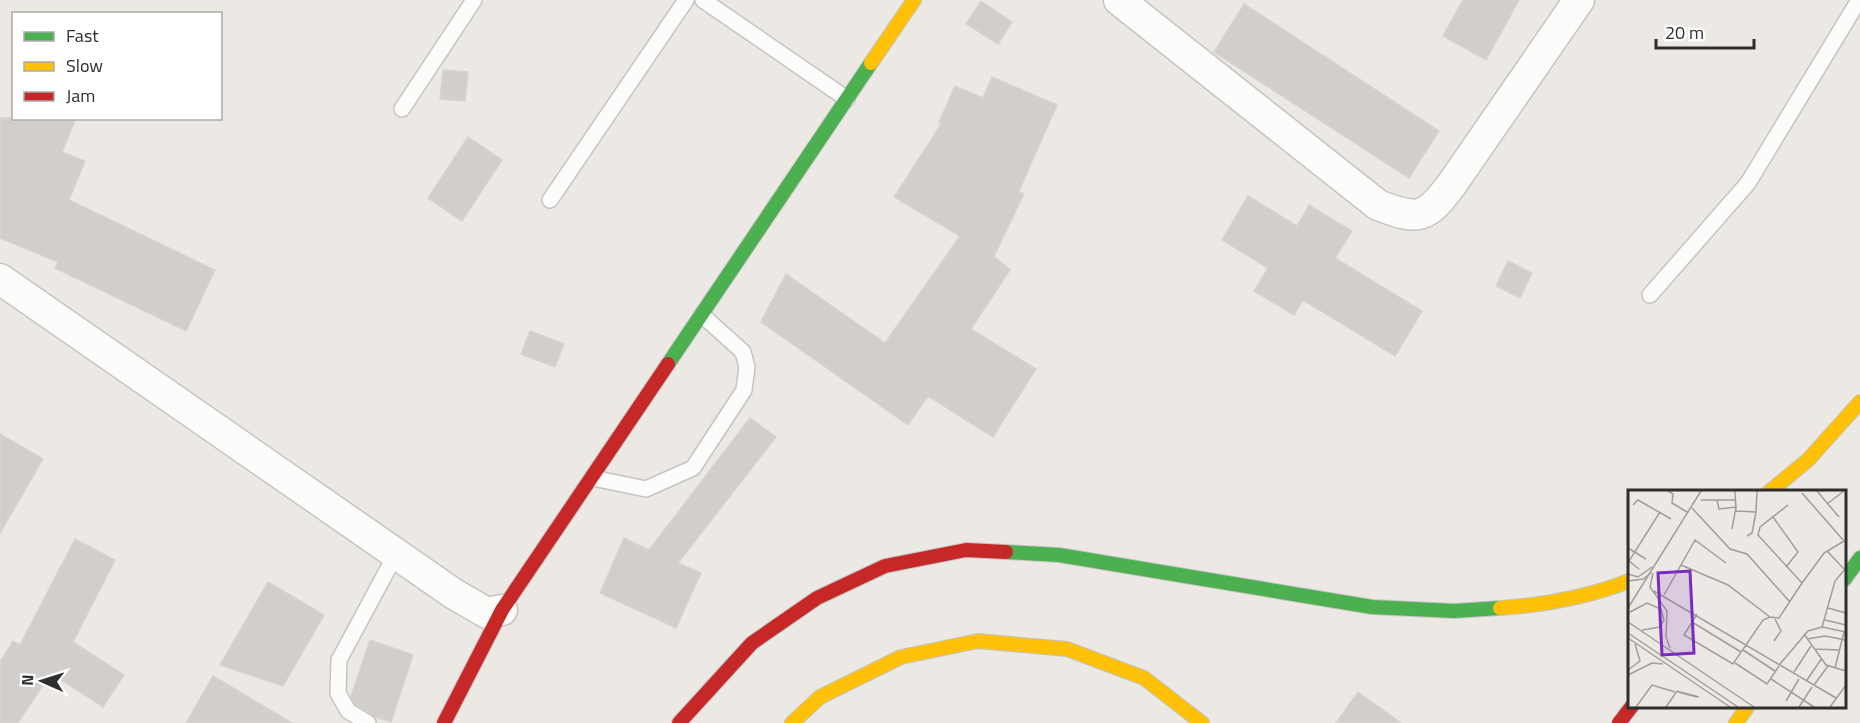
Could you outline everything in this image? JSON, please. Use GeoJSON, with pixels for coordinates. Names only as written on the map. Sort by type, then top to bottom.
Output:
{"type":"FeatureCollection","features":[{"type":"Feature","properties":{"kind":"main road"},"geometry":{"type":"LineString","coordinates":[[444,723],[502,610],[914,0]]}},
{"type":"Feature","properties":{"kind":"main road"},"geometry":{"type":"LineString","coordinates":[[1801,483],[1860,404]]}},
{"type":"Feature","properties":{"kind":"main road"},"geometry":{"type":"LineString","coordinates":[[1771,490],[1808,460],[1860,404]]}},
{"type":"Feature","properties":{"kind":"main road"},"geometry":{"type":"LineString","coordinates":[[679,723],[752,643],[817,598],[885,566],[966,550],[1059,555],[1372,607],[1454,610],[1525,606],[1600,592],[1628,581]]}},
{"type":"Feature","properties":{"kind":"main road"},"geometry":{"type":"LineString","coordinates":[[1845,579],[1860,558]]}},
{"type":"Feature","properties":{"kind":"main road"},"geometry":{"type":"LineString","coordinates":[[792,723],[820,697],[901,657],[978,641],[1067,649],[1144,678],[1202,723]]}},
{"type":"Feature","properties":{"kind":"main road"},"geometry":{"type":"LineString","coordinates":[[1619,723],[1630,708]]}},
{"type":"Feature","properties":{"kind":"main road"},"geometry":{"type":"LineString","coordinates":[[1736,723],[1747,708]]}},
{"type":"Feature","properties":{"kind":"street"},"geometry":{"type":"LineString","coordinates":[[1119,0],[1150,9],[1378,206],[1399,214],[1419,215],[1434,209],[1579,0]]}},
{"type":"Feature","properties":{"kind":"street"},"geometry":{"type":"LineString","coordinates":[[0,279],[477,608],[487,613],[502,610]]}},
{"type":"Feature","properties":{"kind":"lane"},"geometry":{"type":"LineString","coordinates":[[402,109],[474,0]]}},
{"type":"Feature","properties":{"kind":"lane"},"geometry":{"type":"LineString","coordinates":[[550,200],[686,0]]}},
{"type":"Feature","properties":{"kind":"lane"},"geometry":{"type":"LineString","coordinates":[[703,0],[847,99]]}},
{"type":"Feature","properties":{"kind":"lane"},"geometry":{"type":"LineString","coordinates":[[1650,295],[1748,183],[1859,0]]}},
{"type":"Feature","properties":{"kind":"lane"},"geometry":{"type":"LineString","coordinates":[[593,478],[646,489],[693,468],[744,390],[747,367],[743,352],[702,315]]}},
{"type":"Feature","properties":{"kind":"lane"},"geometry":{"type":"LineString","coordinates":[[368,723],[348,711],[338,693],[339,660],[396,554]]}},
{"type":"Feature","properties":{"kind":"building"},"geometry":{"type":"Polygon","coordinates":[[[1463,0],[1519,0],[1486,60],[1443,36],[1463,0]]]}},
{"type":"Feature","properties":{"kind":"building"},"geometry":{"type":"Polygon","coordinates":[[[981,1],[1012,22],[998,44],[966,24],[981,1]]]}},
{"type":"Feature","properties":{"kind":"building"},"geometry":{"type":"Polygon","coordinates":[[[1244,4],[1439,131],[1409,178],[1214,52],[1244,4]]]}},
{"type":"Feature","properties":{"kind":"building"},"geometry":{"type":"Polygon","coordinates":[[[443,70],[468,72],[465,101],[440,99],[443,70]]]}},
{"type":"Feature","properties":{"kind":"building"},"geometry":{"type":"Polygon","coordinates":[[[992,77],[1057,105],[1019,191],[1024,194],[994,256],[1010,270],[971,329],[1036,369],[993,437],[928,396],[908,425],[761,322],[786,274],[885,343],[960,236],[894,197],[942,123],[939,122],[955,86],[983,98],[992,77]]]}},
{"type":"Feature","properties":{"kind":"building"},"geometry":{"type":"Polygon","coordinates":[[[0,118],[75,120],[62,152],[85,161],[69,200],[215,270],[186,331],[55,268],[58,262],[0,238],[0,118]]]}},
{"type":"Feature","properties":{"kind":"building"},"geometry":{"type":"Polygon","coordinates":[[[468,137],[502,160],[462,221],[428,198],[468,137]]]}},
{"type":"Feature","properties":{"kind":"building"},"geometry":{"type":"Polygon","coordinates":[[[1248,196],[1297,226],[1309,205],[1352,231],[1335,258],[1422,311],[1395,356],[1303,300],[1294,315],[1254,291],[1268,268],[1222,240],[1248,196]]]}},
{"type":"Feature","properties":{"kind":"building"},"geometry":{"type":"Polygon","coordinates":[[[1508,261],[1532,273],[1520,298],[1496,286],[1508,261]]]}},
{"type":"Feature","properties":{"kind":"building"},"geometry":{"type":"Polygon","coordinates":[[[530,331],[564,344],[555,367],[521,354],[530,331]]]}},
{"type":"Feature","properties":{"kind":"building"},"geometry":{"type":"Polygon","coordinates":[[[750,418],[776,437],[678,563],[701,573],[676,628],[600,593],[624,538],[649,550],[750,418]]]}},
{"type":"Feature","properties":{"kind":"building"},"geometry":{"type":"Polygon","coordinates":[[[0,434],[43,459],[0,533],[0,434]]]}},
{"type":"Feature","properties":{"kind":"building"},"geometry":{"type":"Polygon","coordinates":[[[75,539],[115,560],[73,642],[124,675],[103,707],[51,673],[18,723],[0,723],[0,662],[13,641],[20,645],[75,539]]]}},
{"type":"Feature","properties":{"kind":"building"},"geometry":{"type":"Polygon","coordinates":[[[268,582],[324,615],[283,686],[220,665],[268,582]]]}},
{"type":"Feature","properties":{"kind":"building"},"geometry":{"type":"Polygon","coordinates":[[[370,640],[413,655],[391,722],[375,717],[355,704],[351,696],[370,640]]]}},
{"type":"Feature","properties":{"kind":"building"},"geometry":{"type":"Polygon","coordinates":[[[213,676],[292,723],[186,723],[213,676]]]}},
{"type":"Feature","properties":{"kind":"building"},"geometry":{"type":"Polygon","coordinates":[[[1358,692],[1401,723],[1336,723],[1358,692]]]}},
{"type":"Feature","properties":{"kind":"traffic: fast"},"geometry":{"type":"LineString","coordinates":[[668,364],[871,63]]}},
{"type":"Feature","properties":{"kind":"traffic: fast"},"geometry":{"type":"LineString","coordinates":[[1006,552],[1059,555],[1372,607],[1454,611],[1500,608]]}},
{"type":"Feature","properties":{"kind":"traffic: fast"},"geometry":{"type":"LineString","coordinates":[[1845,579],[1860,558]]}},
{"type":"Feature","properties":{"kind":"traffic: slow"},"geometry":{"type":"LineString","coordinates":[[871,63],[914,0]]}},
{"type":"Feature","properties":{"kind":"traffic: slow"},"geometry":{"type":"LineString","coordinates":[[1771,490],[1808,460],[1860,402]]}},
{"type":"Feature","properties":{"kind":"traffic: slow"},"geometry":{"type":"LineString","coordinates":[[1500,608],[1566,599],[1598,592],[1628,581]]}},
{"type":"Feature","properties":{"kind":"traffic: slow"},"geometry":{"type":"LineString","coordinates":[[792,723],[820,697],[901,657],[978,641],[1067,649],[1144,678],[1202,723]]}},
{"type":"Feature","properties":{"kind":"traffic: slow"},"geometry":{"type":"LineString","coordinates":[[1736,723],[1747,708]]}},
{"type":"Feature","properties":{"kind":"traffic: jam"},"geometry":{"type":"LineString","coordinates":[[444,723],[502,610],[668,364]]}},
{"type":"Feature","properties":{"kind":"traffic: jam"},"geometry":{"type":"LineString","coordinates":[[679,723],[752,643],[817,598],[885,566],[966,550],[1006,552]]}},
{"type":"Feature","properties":{"kind":"traffic: jam"},"geometry":{"type":"LineString","coordinates":[[1619,723],[1630,708]]}}]}
